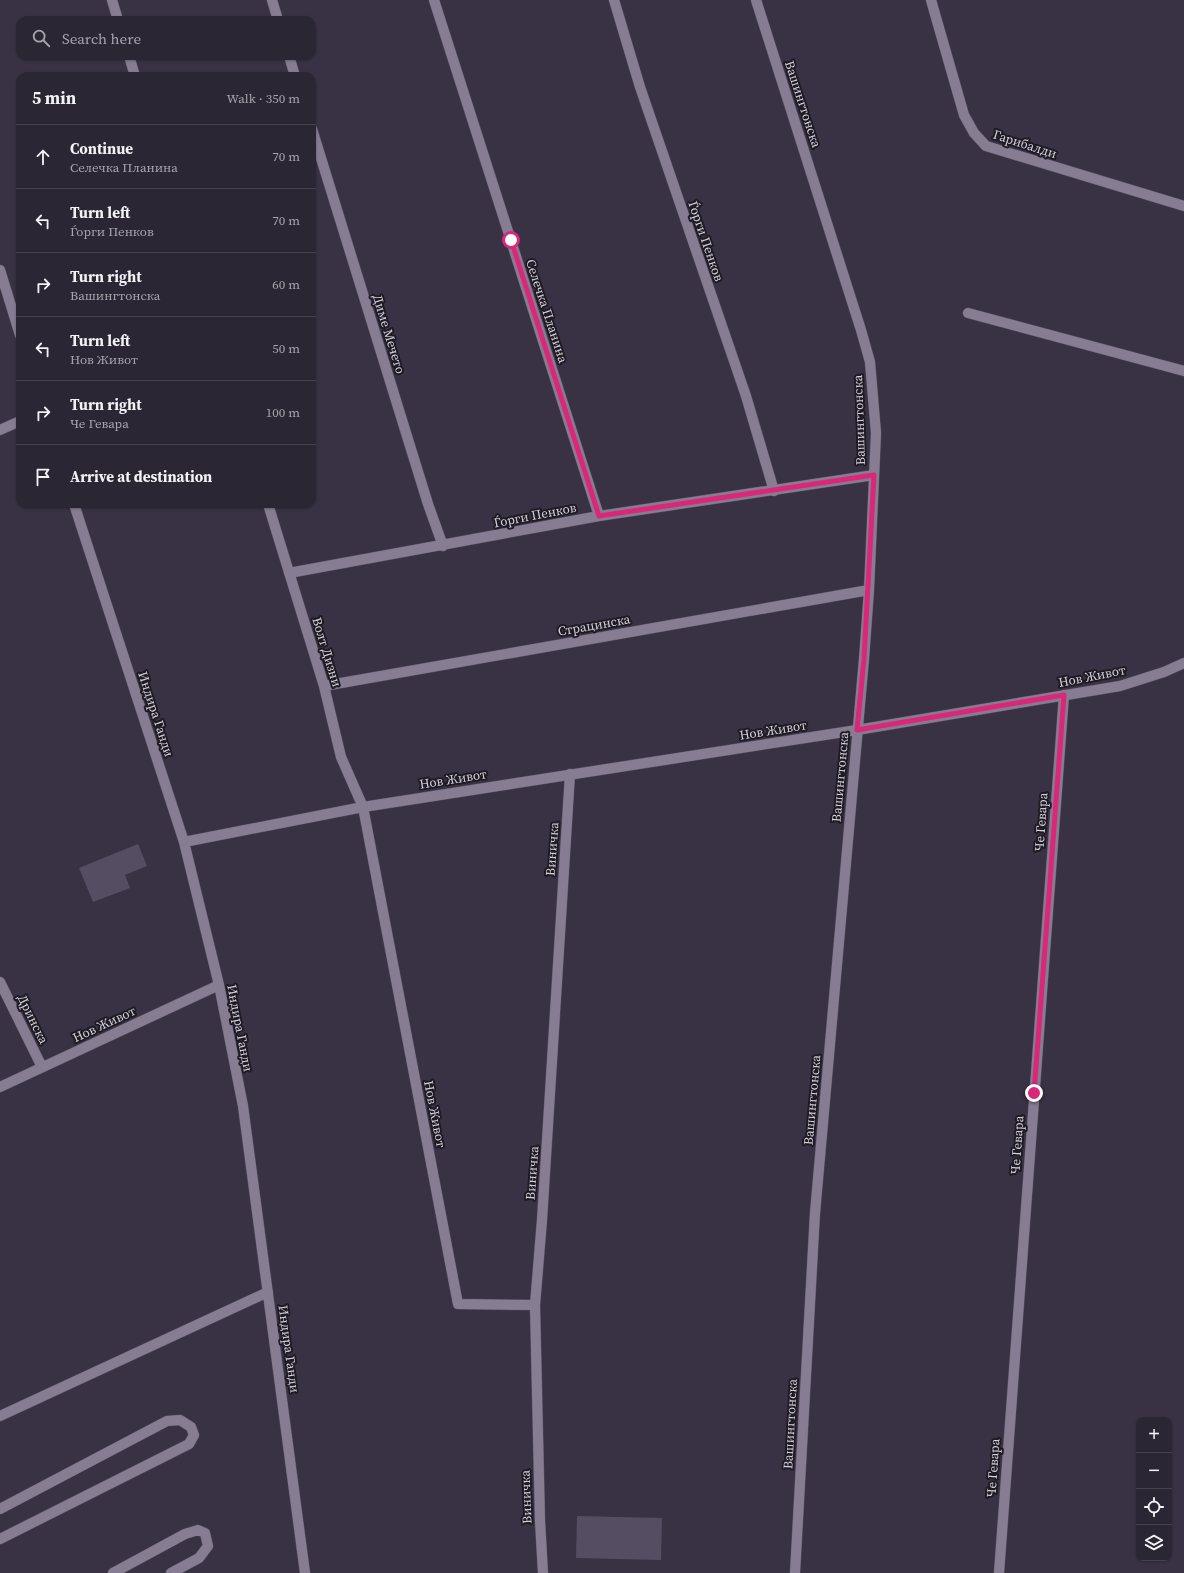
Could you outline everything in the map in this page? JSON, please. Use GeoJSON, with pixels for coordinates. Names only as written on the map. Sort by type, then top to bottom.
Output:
{"type":"FeatureCollection","features":[{"type":"Feature","properties":{"kind":"street"},"geometry":{"type":"LineString","coordinates":[[112,0],[117,16]]}},
{"type":"Feature","properties":{"kind":"street"},"geometry":{"type":"LineString","coordinates":[[272,0],[277,16]]}},
{"type":"Feature","properties":{"kind":"street","name":"Селечка Планина"},"geometry":{"type":"LineString","coordinates":[[434,0],[599,516]]}},
{"type":"Feature","properties":{"kind":"street","name":"Ѓорги Пенков"},"geometry":{"type":"LineString","coordinates":[[614,0],[640,87],[746,396],[774,491]]}},
{"type":"Feature","properties":{"kind":"street","name":"Вашингтонска"},"geometry":{"type":"LineString","coordinates":[[756,0],[870,362],[876,433],[869,590],[864,659],[815,1213],[794,1573]]}},
{"type":"Feature","properties":{"kind":"street","name":"Гарибалди"},"geometry":{"type":"LineString","coordinates":[[931,0],[964,115],[974,134],[986,146],[1184,206]]}},
{"type":"Feature","properties":{"kind":"street"},"geometry":{"type":"LineString","coordinates":[[130,60],[134,72]]}},
{"type":"Feature","properties":{"kind":"street"},"geometry":{"type":"LineString","coordinates":[[290,60],[295,72]]}},
{"type":"Feature","properties":{"kind":"street","name":"Диме Мечето"},"geometry":{"type":"LineString","coordinates":[[316,142],[426,496],[443,546]]}},
{"type":"Feature","properties":{"kind":"street"},"geometry":{"type":"LineString","coordinates":[[0,270],[16,322]]}},
{"type":"Feature","properties":{"kind":"street"},"geometry":{"type":"LineString","coordinates":[[968,313],[1184,371]]}},
{"type":"Feature","properties":{"kind":"street"},"geometry":{"type":"LineString","coordinates":[[0,430],[16,423]]}},
{"type":"Feature","properties":{"kind":"street","name":"Ѓорги Пенков"},"geometry":{"type":"LineString","coordinates":[[289,573],[443,546],[599,516],[874,475]]}},
{"type":"Feature","properties":{"kind":"street","name":"Индира Ганди"},"geometry":{"type":"LineString","coordinates":[[75,508],[184,842],[219,985],[243,1106],[305,1573]]}},
{"type":"Feature","properties":{"kind":"street","name":"Волт Дизни"},"geometry":{"type":"LineString","coordinates":[[269,508],[324,686],[341,757],[363,807]]}},
{"type":"Feature","properties":{"kind":"street","name":"Страцинска"},"geometry":{"type":"LineString","coordinates":[[324,686],[869,590]]}},
{"type":"Feature","properties":{"kind":"street","name":"Нов Живот"},"geometry":{"type":"LineString","coordinates":[[184,842],[363,807],[857,730],[1120,686],[1164,672],[1184,663]]}},
{"type":"Feature","properties":{"kind":"street","name":"Че Гевара"},"geometry":{"type":"LineString","coordinates":[[999,1573],[1064,695]]}},
{"type":"Feature","properties":{"kind":"street","name":"Виничка"},"geometry":{"type":"LineString","coordinates":[[543,1573],[540,1522],[534,1305],[542,1220],[570,774]]}},
{"type":"Feature","properties":{"kind":"street","name":"Нов Живот"},"geometry":{"type":"LineString","coordinates":[[363,807],[458,1304],[534,1305]]}},
{"type":"Feature","properties":{"kind":"street","name":"Дринска"},"geometry":{"type":"LineString","coordinates":[[0,982],[42,1067]]}},
{"type":"Feature","properties":{"kind":"street","name":"Нов Живот"},"geometry":{"type":"LineString","coordinates":[[0,1087],[219,985]]}},
{"type":"Feature","properties":{"kind":"street"},"geometry":{"type":"LineString","coordinates":[[0,1416],[268,1292]]}},
{"type":"Feature","properties":{"kind":"street"},"geometry":{"type":"LineString","coordinates":[[0,1509],[168,1421],[180,1420],[192,1427],[194,1435],[189,1444],[0,1539]]}},
{"type":"Feature","properties":{"kind":"street"},"geometry":{"type":"LineString","coordinates":[[113,1573],[185,1534],[198,1530],[205,1533],[208,1546],[199,1558],[171,1573]]}},
{"type":"Feature","properties":{"kind":"building"},"geometry":{"type":"Polygon","coordinates":[[[138,844],[147,866],[125,875],[130,888],[93,902],[79,868],[138,844]]]}},
{"type":"Feature","properties":{"kind":"building"},"geometry":{"type":"Polygon","coordinates":[[[577,1516],[662,1518],[661,1560],[576,1558],[577,1516]]]}},
{"type":"Feature","properties":{"kind":"route"},"geometry":{"type":"LineString","coordinates":[[511,240],[599,516],[874,475],[869,590],[857,730],[1064,695],[1034,1093]]}}]}
